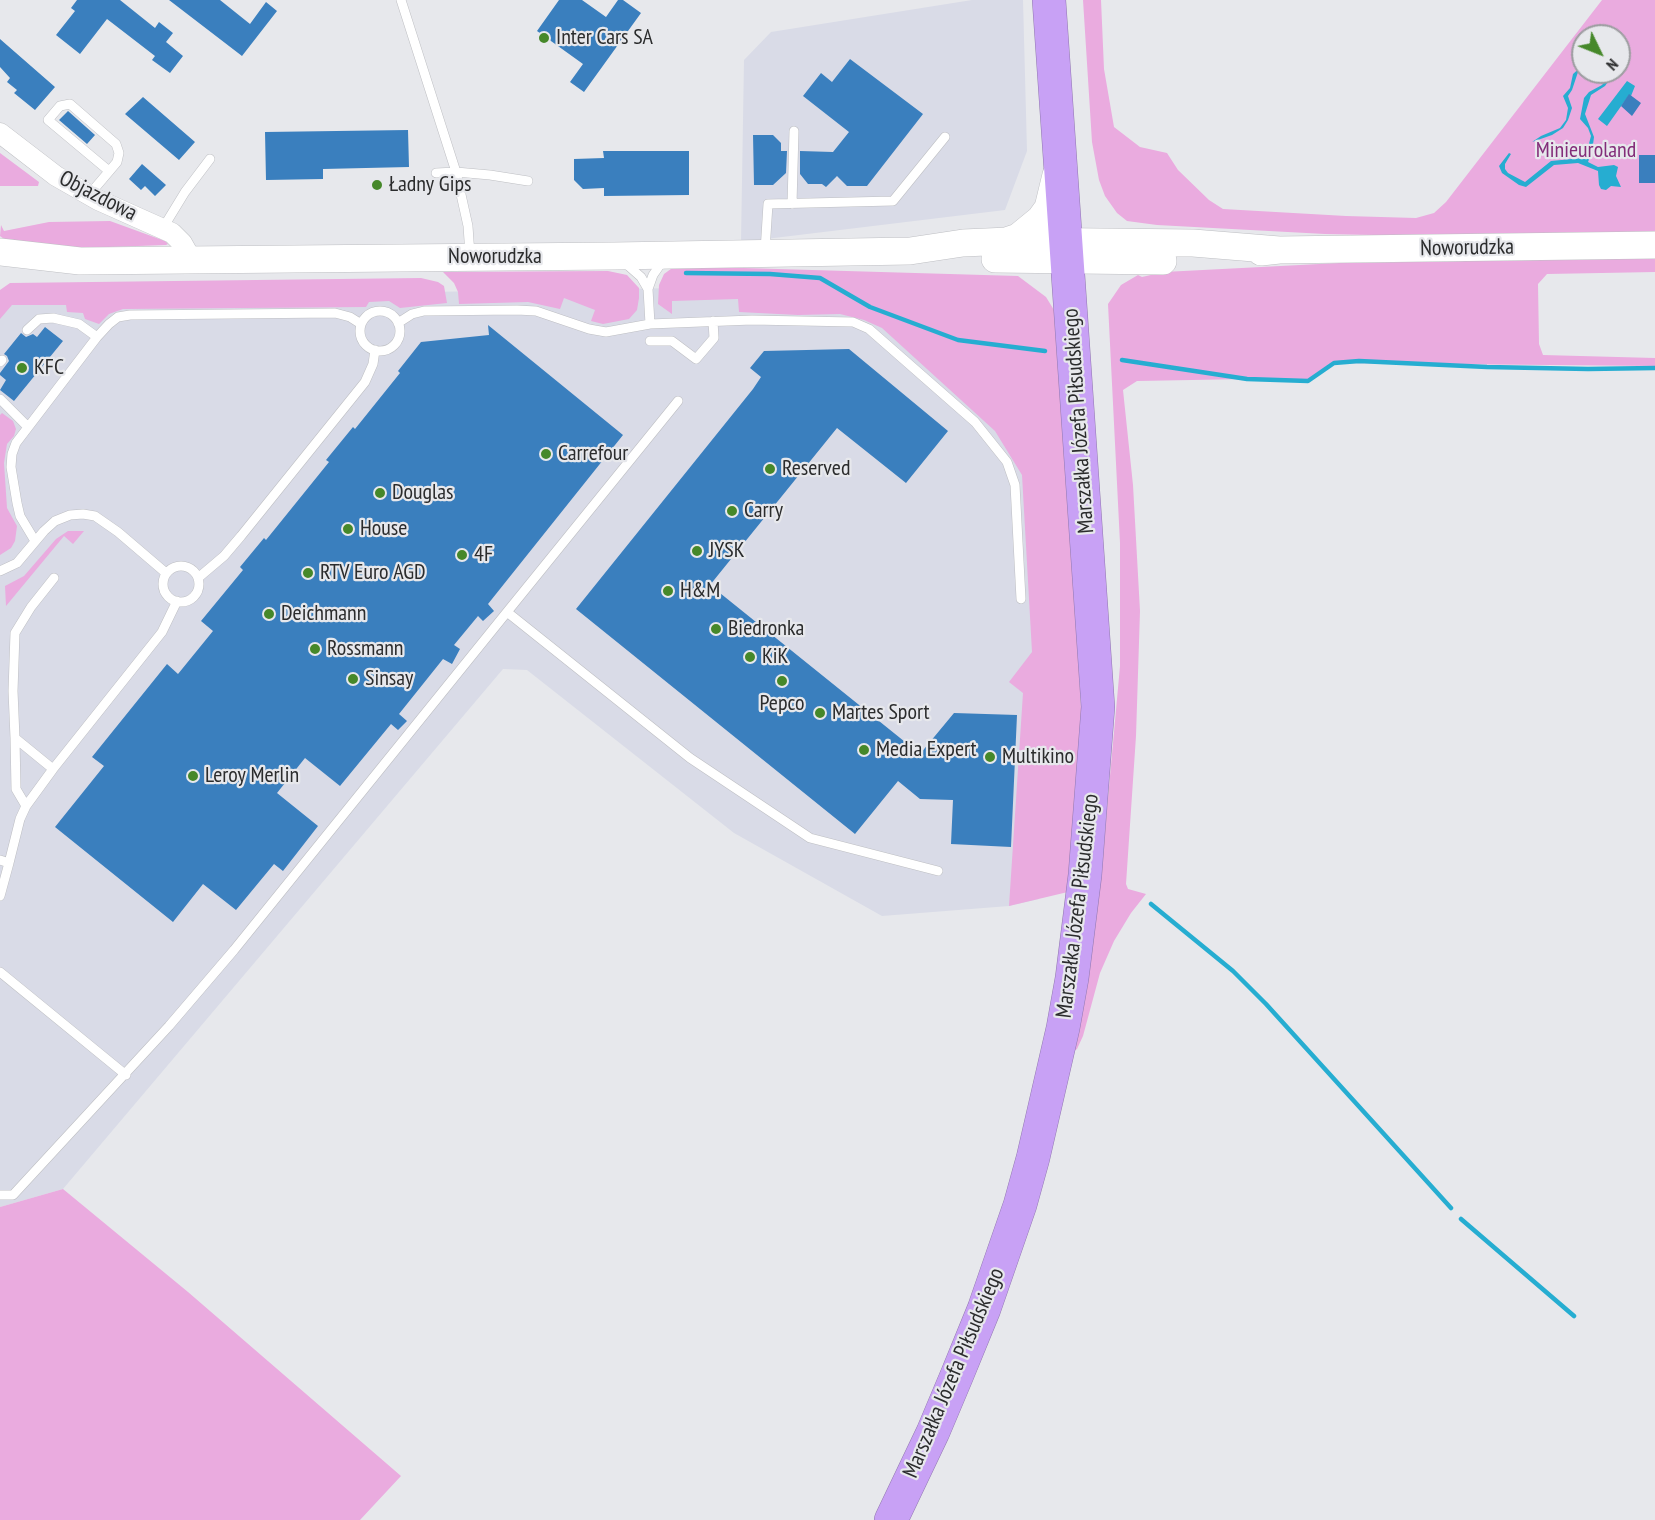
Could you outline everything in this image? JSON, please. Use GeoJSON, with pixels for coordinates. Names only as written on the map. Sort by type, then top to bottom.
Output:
{"type":"FeatureCollection","features":[{"type":"Feature","properties":{"kind":"highway","name":"Marszałka Józefa Piłsudskiego"},"geometry":{"type":"LineString","coordinates":[[891,1520],[933,1432],[979,1320],[1020,1204],[1063,1028],[1079,927],[1086,864],[1098,707],[1106,639],[1108,576],[1104,471],[1078,252],[1060,154],[1049,0]]}},
{"type":"Feature","properties":{"kind":"highway","name":"Marszałka Józefa Piłsudskiego"},"geometry":{"type":"LineString","coordinates":[[1071,0],[1078,252],[1098,707]]}},
{"type":"Feature","properties":{"kind":"street","name":"Objazdowa"},"geometry":{"type":"LineString","coordinates":[[0,133],[56,176],[94,197],[172,232],[182,243],[191,259]]}},
{"type":"Feature","properties":{"kind":"street"},"geometry":{"type":"LineString","coordinates":[[1005,242],[1018,237],[1031,227],[1048,208],[1060,154]]}},
{"type":"Feature","properties":{"kind":"street","name":"Noworudzka"},"geometry":{"type":"LineString","coordinates":[[0,272],[80,261],[674,256],[910,251],[963,243],[1005,242],[1078,252],[1193,260],[1279,250],[1655,245]]}},
{"type":"Feature","properties":{"kind":"street","name":"Noworudzka"},"geometry":{"type":"LineString","coordinates":[[910,251],[965,259],[1078,252]]}},
{"type":"Feature","properties":{"kind":"street","name":"Noworudzka"},"geometry":{"type":"LineString","coordinates":[[0,252],[80,261]]}},
{"type":"Feature","properties":{"kind":"lane"},"geometry":{"type":"LineString","coordinates":[[401,0],[456,172],[468,226],[470,257]]}},
{"type":"Feature","properties":{"kind":"lane"},"geometry":{"type":"LineString","coordinates":[[94,197],[117,162],[119,153],[116,144],[70,104],[60,106],[48,120],[109,171]]}},
{"type":"Feature","properties":{"kind":"lane"},"geometry":{"type":"LineString","coordinates":[[792,204],[794,131]]}},
{"type":"Feature","properties":{"kind":"lane"},"geometry":{"type":"LineString","coordinates":[[765,254],[768,204],[893,201],[945,138]]}},
{"type":"Feature","properties":{"kind":"lane"},"geometry":{"type":"LineString","coordinates":[[163,228],[185,192],[210,159]]}},
{"type":"Feature","properties":{"kind":"lane"},"geometry":{"type":"LineString","coordinates":[[436,172],[490,175],[528,181]]}},
{"type":"Feature","properties":{"kind":"lane"},"geometry":{"type":"LineString","coordinates":[[615,256],[641,277],[648,289]]}},
{"type":"Feature","properties":{"kind":"lane"},"geometry":{"type":"LineString","coordinates":[[650,324],[648,289],[660,265],[674,256]]}},
{"type":"Feature","properties":{"kind":"lane"},"geometry":{"type":"LineString","coordinates":[[379,310],[393,315],[399,323],[400,333],[397,342],[390,348],[375,350],[362,340],[361,324],[366,316],[379,310]]}},
{"type":"Feature","properties":{"kind":"lane"},"geometry":{"type":"LineString","coordinates":[[399,323],[412,314],[424,311],[518,310],[536,311],[589,329],[606,332],[650,324],[713,321],[853,322],[869,329],[975,423],[1007,462],[1013,475],[1021,599]]}},
{"type":"Feature","properties":{"kind":"lane"},"geometry":{"type":"LineString","coordinates":[[35,542],[21,516],[11,467],[16,443],[97,337],[118,317],[335,313],[350,317],[361,324]]}},
{"type":"Feature","properties":{"kind":"lane"},"geometry":{"type":"LineString","coordinates":[[27,330],[39,319],[53,318],[79,324],[97,337]]}},
{"type":"Feature","properties":{"kind":"lane"},"geometry":{"type":"LineString","coordinates":[[650,341],[672,341],[696,359],[714,338],[713,321]]}},
{"type":"Feature","properties":{"kind":"lane"},"geometry":{"type":"LineString","coordinates":[[198,578],[224,556],[241,536],[364,382],[374,364],[375,350]]}},
{"type":"Feature","properties":{"kind":"lane"},"geometry":{"type":"LineString","coordinates":[[0,399],[28,427]]}},
{"type":"Feature","properties":{"kind":"lane"},"geometry":{"type":"LineString","coordinates":[[0,1195],[13,1195],[126,1075],[234,950],[678,401]]}},
{"type":"Feature","properties":{"kind":"lane"},"geometry":{"type":"LineString","coordinates":[[0,571],[17,563],[55,521],[70,515],[83,514],[95,516],[118,532],[166,573]]}},
{"type":"Feature","properties":{"kind":"lane"},"geometry":{"type":"LineString","coordinates":[[176,566],[183,566],[194,571],[198,578],[196,594],[188,601],[177,601],[168,597],[164,590],[163,581],[166,573],[176,566]]}},
{"type":"Feature","properties":{"kind":"lane"},"geometry":{"type":"LineString","coordinates":[[26,806],[16,789],[13,691],[15,633],[31,607],[54,578]]}},
{"type":"Feature","properties":{"kind":"lane"},"geometry":{"type":"LineString","coordinates":[[0,896],[5,861],[26,806],[162,632],[177,601]]}},
{"type":"Feature","properties":{"kind":"lane"},"geometry":{"type":"LineString","coordinates":[[507,612],[690,758],[810,838],[938,871]]}},
{"type":"Feature","properties":{"kind":"lane"},"geometry":{"type":"LineString","coordinates":[[15,738],[53,769]]}},
{"type":"Feature","properties":{"kind":"lane"},"geometry":{"type":"LineString","coordinates":[[0,972],[126,1075]]}},
{"type":"Feature","properties":{"kind":"shaded area"},"geometry":{"type":"Polygon","coordinates":[[[972,0],[1023,0],[1027,151],[1005,210],[741,242],[744,60],[771,32],[972,0]]]}},
{"type":"Feature","properties":{"kind":"shaded area"},"geometry":{"type":"Polygon","coordinates":[[[811,286],[875,315],[1039,439],[1039,899],[1009,906],[882,916],[734,833],[527,670],[503,669],[63,1189],[0,1207],[0,303],[425,292],[811,286]]]}},
{"type":"Feature","properties":{"kind":"green space","name":"Minieuroland"},"geometry":{"type":"Polygon","coordinates":[[[1083,0],[1101,0],[1104,69],[1114,127],[1140,147],[1167,153],[1178,170],[1209,200],[1223,209],[1416,218],[1434,213],[1446,202],[1571,40],[1571,84],[1631,84],[1631,24],[1583,24],[1602,0],[1655,0],[1655,233],[1421,236],[1325,234],[1157,225],[1127,221],[1117,213],[1105,196],[1099,180],[1092,142],[1083,0]]]}},
{"type":"Feature","properties":{"kind":"green space"},"geometry":{"type":"Polygon","coordinates":[[[0,153],[39,182],[38,186],[0,186],[0,153]]]}},
{"type":"Feature","properties":{"kind":"green space"},"geometry":{"type":"Polygon","coordinates":[[[110,221],[168,244],[81,248],[4,239],[0,236],[1,225],[4,231],[49,222],[110,221]]]}},
{"type":"Feature","properties":{"kind":"green space"},"geometry":{"type":"Polygon","coordinates":[[[1655,258],[1655,272],[1547,274],[1538,284],[1539,344],[1543,355],[1655,358],[1655,366],[1334,363],[1308,381],[1247,379],[1137,381],[1123,390],[1133,485],[1140,611],[1136,736],[1126,884],[1128,889],[1146,894],[1114,941],[1100,973],[1083,1036],[1077,1049],[1071,1053],[1101,875],[1120,666],[1120,543],[1108,304],[1121,285],[1138,275],[1142,277],[1164,272],[1339,263],[1655,258]]]}},
{"type":"Feature","properties":{"kind":"green space"},"geometry":{"type":"Polygon","coordinates":[[[675,266],[1018,276],[1046,297],[1062,323],[1083,749],[1072,891],[1009,906],[1023,693],[1009,682],[1032,652],[1022,475],[995,431],[882,328],[864,320],[840,314],[798,315],[739,312],[738,299],[672,301],[672,314],[658,304],[659,285],[664,274],[675,266]]]}},
{"type":"Feature","properties":{"kind":"green space"},"geometry":{"type":"Polygon","coordinates":[[[608,271],[627,275],[639,288],[639,298],[637,310],[629,319],[603,324],[591,321],[595,310],[564,298],[560,309],[528,302],[459,304],[458,292],[454,283],[443,272],[608,271]]]}},
{"type":"Feature","properties":{"kind":"green space"},"geometry":{"type":"Polygon","coordinates":[[[421,278],[438,282],[444,286],[447,303],[400,308],[389,301],[369,302],[366,307],[123,309],[109,314],[99,324],[85,319],[83,313],[67,312],[66,305],[12,305],[0,319],[0,290],[10,283],[421,278]]]}},
{"type":"Feature","properties":{"kind":"green space"},"geometry":{"type":"Polygon","coordinates":[[[2,413],[13,421],[16,429],[14,436],[7,444],[4,463],[7,508],[17,526],[15,541],[11,548],[0,555],[0,415],[2,413]]]}},
{"type":"Feature","properties":{"kind":"green space"},"geometry":{"type":"Polygon","coordinates":[[[68,531],[84,531],[73,544],[64,536],[6,606],[5,586],[24,576],[56,539],[68,531]]]}},
{"type":"Feature","properties":{"kind":"green space"},"geometry":{"type":"Polygon","coordinates":[[[63,1189],[188,1292],[401,1476],[360,1520],[0,1520],[0,1207],[63,1189]]]}},
{"type":"Feature","properties":{"kind":"water"},"geometry":{"type":"Polygon","coordinates":[[[1571,83],[1574,84],[1568,96],[1572,108],[1563,128],[1552,135],[1532,142],[1560,128],[1566,120],[1568,108],[1563,96],[1571,83]]]}},
{"type":"Feature","properties":{"kind":"water"},"geometry":{"type":"Polygon","coordinates":[[[1606,84],[1591,95],[1585,114],[1594,137],[1588,162],[1598,167],[1614,165],[1618,167],[1616,176],[1621,187],[1611,186],[1606,190],[1601,189],[1598,171],[1578,163],[1554,165],[1526,187],[1502,173],[1499,166],[1509,153],[1511,154],[1505,164],[1505,169],[1525,182],[1551,161],[1582,158],[1587,151],[1591,136],[1588,128],[1580,119],[1584,98],[1589,92],[1606,84]]]}},
{"type":"Feature","properties":{"kind":"water"},"geometry":{"type":"Polygon","coordinates":[[[1625,84],[1635,86],[1631,96],[1629,95],[1607,126],[1598,119],[1625,84]]]}},
{"type":"Feature","properties":{"kind":"building"},"geometry":{"type":"Polygon","coordinates":[[[77,0],[120,0],[155,28],[159,22],[173,33],[166,42],[183,56],[170,73],[152,60],[155,56],[107,19],[80,54],[56,35],[75,11],[71,8],[77,0]]]}},
{"type":"Feature","properties":{"kind":"building"},"geometry":{"type":"Polygon","coordinates":[[[169,0],[220,0],[250,24],[266,2],[277,11],[242,56],[169,0]]]}},
{"type":"Feature","properties":{"kind":"building"},"geometry":{"type":"Polygon","coordinates":[[[559,0],[582,0],[606,17],[618,0],[623,0],[641,13],[584,92],[570,82],[583,64],[537,31],[559,0]]]}},
{"type":"Feature","properties":{"kind":"building"},"geometry":{"type":"Polygon","coordinates":[[[0,39],[55,87],[35,110],[14,93],[17,90],[7,82],[10,78],[0,67],[0,39]]]}},
{"type":"Feature","properties":{"kind":"building"},"geometry":{"type":"Polygon","coordinates":[[[850,59],[923,114],[867,186],[847,186],[837,176],[826,187],[822,184],[808,184],[800,174],[800,151],[833,152],[849,132],[803,96],[821,73],[832,82],[850,59]]]}},
{"type":"Feature","properties":{"kind":"building"},"geometry":{"type":"Polygon","coordinates":[[[1629,94],[1641,103],[1632,116],[1621,106],[1629,94]]]}},
{"type":"Feature","properties":{"kind":"building"},"geometry":{"type":"Polygon","coordinates":[[[143,97],[195,142],[179,160],[125,114],[143,97]]]}},
{"type":"Feature","properties":{"kind":"building"},"geometry":{"type":"Polygon","coordinates":[[[68,111],[95,135],[87,144],[59,120],[68,111]]]}},
{"type":"Feature","properties":{"kind":"building"},"geometry":{"type":"Polygon","coordinates":[[[408,130],[409,167],[323,169],[323,179],[266,180],[265,132],[408,130]]]}},
{"type":"Feature","properties":{"kind":"building"},"geometry":{"type":"Polygon","coordinates":[[[753,135],[773,135],[781,143],[781,151],[787,151],[786,173],[773,185],[754,185],[753,135]]]}},
{"type":"Feature","properties":{"kind":"building"},"geometry":{"type":"Polygon","coordinates":[[[603,151],[689,151],[689,195],[604,196],[604,188],[583,189],[574,180],[574,159],[604,158],[603,151]]]}},
{"type":"Feature","properties":{"kind":"building"},"geometry":{"type":"Polygon","coordinates":[[[1639,155],[1655,155],[1655,183],[1639,183],[1639,155]]]}},
{"type":"Feature","properties":{"kind":"building"},"geometry":{"type":"Polygon","coordinates":[[[142,164],[166,185],[155,196],[145,186],[141,190],[129,179],[142,164]]]}},
{"type":"Feature","properties":{"kind":"building"},"geometry":{"type":"Polygon","coordinates":[[[488,325],[623,435],[488,604],[494,611],[483,621],[478,616],[454,645],[460,649],[452,664],[443,659],[399,714],[407,721],[398,730],[391,724],[340,786],[305,758],[277,793],[318,826],[283,871],[274,864],[236,910],[203,884],[173,922],[55,827],[104,766],[92,757],[167,664],[178,674],[213,631],[201,621],[243,570],[240,567],[264,538],[266,540],[329,462],[326,460],[353,427],[355,429],[400,373],[398,371],[421,342],[489,335],[488,325]]]}},
{"type":"Feature","properties":{"kind":"building","name":"KFC"},"geometry":{"type":"Polygon","coordinates":[[[45,327],[63,341],[14,401],[0,390],[6,380],[0,373],[9,361],[4,354],[21,333],[26,337],[33,334],[37,337],[45,327]]]}},
{"type":"Feature","properties":{"kind":"building"},"geometry":{"type":"Polygon","coordinates":[[[849,349],[948,431],[906,483],[837,428],[710,585],[920,754],[954,713],[1017,715],[1011,847],[951,844],[953,800],[920,799],[898,781],[855,834],[576,609],[753,389],[761,377],[750,368],[764,351],[849,349]]]}},
{"type":"Feature","properties":{"kind":"waterway"},"geometry":{"type":"LineString","coordinates":[[686,273],[770,274],[820,278],[870,307],[958,340],[1045,351]]}},
{"type":"Feature","properties":{"kind":"waterway"},"geometry":{"type":"LineString","coordinates":[[1122,360],[1247,379],[1308,381],[1334,363],[1359,361],[1487,367],[1655,368]]}},
{"type":"Feature","properties":{"kind":"waterway"},"geometry":{"type":"LineString","coordinates":[[1151,904],[1233,971],[1266,1004],[1451,1208]]}},
{"type":"Feature","properties":{"kind":"waterway"},"geometry":{"type":"LineString","coordinates":[[1461,1219],[1574,1316]]}},
{"type":"Feature","properties":{"kind":"place","name":"Inter Cars SA"},"geometry":{"type":"Point","coordinates":[544,38]}},
{"type":"Feature","properties":{"kind":"place","name":"Ładny Gips"},"geometry":{"type":"Point","coordinates":[377,185]}},
{"type":"Feature","properties":{"kind":"place","name":"KFC"},"geometry":{"type":"Point","coordinates":[22,368]}},
{"type":"Feature","properties":{"kind":"place","name":"Carrefour"},"geometry":{"type":"Point","coordinates":[546,454]}},
{"type":"Feature","properties":{"kind":"place","name":"Reserved"},"geometry":{"type":"Point","coordinates":[770,469]}},
{"type":"Feature","properties":{"kind":"place","name":"Douglas"},"geometry":{"type":"Point","coordinates":[380,493]}},
{"type":"Feature","properties":{"kind":"place","name":"Carry"},"geometry":{"type":"Point","coordinates":[732,511]}},
{"type":"Feature","properties":{"kind":"place","name":"House"},"geometry":{"type":"Point","coordinates":[348,529]}},
{"type":"Feature","properties":{"kind":"place","name":"JYSK"},"geometry":{"type":"Point","coordinates":[697,551]}},
{"type":"Feature","properties":{"kind":"place","name":"4F"},"geometry":{"type":"Point","coordinates":[462,555]}},
{"type":"Feature","properties":{"kind":"place","name":"RTV Euro AGD"},"geometry":{"type":"Point","coordinates":[308,573]}},
{"type":"Feature","properties":{"kind":"place","name":"H&M"},"geometry":{"type":"Point","coordinates":[668,591]}},
{"type":"Feature","properties":{"kind":"place","name":"Deichmann"},"geometry":{"type":"Point","coordinates":[269,614]}},
{"type":"Feature","properties":{"kind":"place","name":"Biedronka"},"geometry":{"type":"Point","coordinates":[716,629]}},
{"type":"Feature","properties":{"kind":"place","name":"Rossmann"},"geometry":{"type":"Point","coordinates":[315,649]}},
{"type":"Feature","properties":{"kind":"place","name":"KiK"},"geometry":{"type":"Point","coordinates":[750,657]}},
{"type":"Feature","properties":{"kind":"place","name":"Sinsay"},"geometry":{"type":"Point","coordinates":[353,679]}},
{"type":"Feature","properties":{"kind":"place","name":"Pepco"},"geometry":{"type":"Point","coordinates":[782,681]}},
{"type":"Feature","properties":{"kind":"place","name":"Martes Sport"},"geometry":{"type":"Point","coordinates":[820,713]}},
{"type":"Feature","properties":{"kind":"place","name":"Media Expert"},"geometry":{"type":"Point","coordinates":[864,750]}},
{"type":"Feature","properties":{"kind":"place","name":"Multikino"},"geometry":{"type":"Point","coordinates":[990,757]}},
{"type":"Feature","properties":{"kind":"place","name":"Leroy Merlin"},"geometry":{"type":"Point","coordinates":[193,776]}}]}
